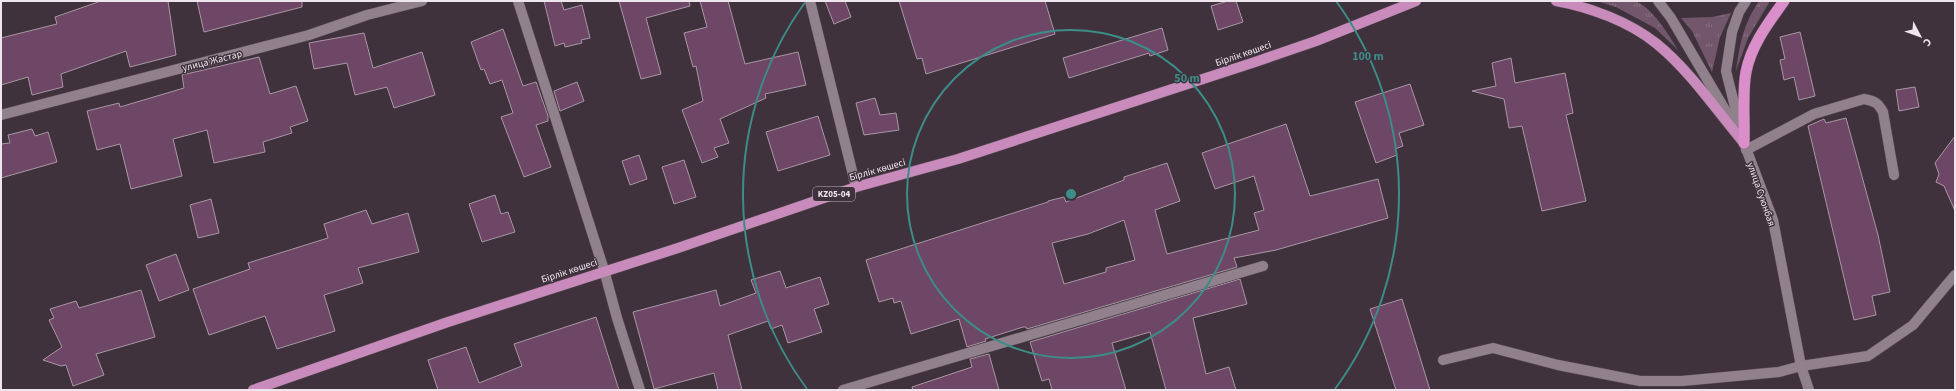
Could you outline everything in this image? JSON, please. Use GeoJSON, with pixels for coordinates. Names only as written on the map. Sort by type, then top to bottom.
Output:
{"type":"FeatureCollection","features":[{"type":"Feature","properties":{"kind":"highway"},"geometry":{"type":"LineString","coordinates":[[1745,147],[1746,72],[1752,53],[1763,31],[1784,1]]}},
{"type":"Feature","properties":{"kind":"main road","name":"Бірлік көшесі"},"geometry":{"type":"LineString","coordinates":[[253,390],[448,322],[604,270],[678,248],[856,187],[958,159],[1191,84],[1316,41],[1416,1]]}},
{"type":"Feature","properties":{"kind":"main road"},"geometry":{"type":"LineString","coordinates":[[1556,1],[1593,11],[1613,19],[1656,43],[1679,64],[1745,147]]}},
{"type":"Feature","properties":{"kind":"street","name":"улица Жастар"},"geometry":{"type":"LineString","coordinates":[[1,115],[308,35],[367,15],[422,1]]}},
{"type":"Feature","properties":{"kind":"street"},"geometry":{"type":"LineString","coordinates":[[518,1],[604,270],[617,318],[640,390]]}},
{"type":"Feature","properties":{"kind":"street"},"geometry":{"type":"LineString","coordinates":[[810,1],[856,187]]}},
{"type":"Feature","properties":{"kind":"street"},"geometry":{"type":"LineString","coordinates":[[1658,1],[1671,18],[1745,147],[1814,114],[1864,99],[1879,104],[1883,112],[1894,175]]}},
{"type":"Feature","properties":{"kind":"street","name":"улица Суюнбая"},"geometry":{"type":"LineString","coordinates":[[1746,1],[1732,32],[1726,71],[1745,147],[1773,220],[1800,366],[1809,390]]}},
{"type":"Feature","properties":{"kind":"street"},"geometry":{"type":"LineString","coordinates":[[843,390],[1263,266]]}},
{"type":"Feature","properties":{"kind":"street"},"geometry":{"type":"LineString","coordinates":[[1443,360],[1494,348],[1558,365],[1640,381],[1682,381],[1780,372],[1800,366],[1868,356],[1913,325],[1955,276]]}},
{"type":"Feature","properties":{"kind":"green space"},"geometry":{"type":"Polygon","coordinates":[[[1597,1],[1635,1],[1641,4],[1660,22],[1678,50],[1655,28],[1616,7],[1597,1]]]}},
{"type":"Feature","properties":{"kind":"green space"},"geometry":{"type":"Polygon","coordinates":[[[1759,1],[1770,1],[1748,38],[1736,71],[1743,34],[1749,18],[1759,1]]]}},
{"type":"Feature","properties":{"kind":"green space"},"geometry":{"type":"Polygon","coordinates":[[[1731,13],[1720,37],[1712,72],[1692,31],[1681,18],[1712,17],[1731,13]]]}},
{"type":"Feature","properties":{"kind":"building"},"geometry":{"type":"Polygon","coordinates":[[[101,1],[168,1],[176,55],[130,67],[126,51],[61,74],[63,87],[32,95],[28,77],[1,85],[1,38],[57,24],[55,17],[101,1]]]}},
{"type":"Feature","properties":{"kind":"building"},"geometry":{"type":"Polygon","coordinates":[[[197,1],[302,1],[302,7],[204,32],[197,1]]]}},
{"type":"Feature","properties":{"kind":"building"},"geometry":{"type":"Polygon","coordinates":[[[544,1],[561,1],[564,10],[582,5],[590,38],[581,40],[582,43],[565,47],[564,43],[555,46],[544,1]]]}},
{"type":"Feature","properties":{"kind":"building"},"geometry":{"type":"Polygon","coordinates":[[[619,1],[689,1],[690,6],[646,18],[661,74],[641,79],[619,1]]]}},
{"type":"Feature","properties":{"kind":"building"},"geometry":{"type":"Polygon","coordinates":[[[700,1],[728,1],[745,64],[798,52],[806,85],[765,94],[766,98],[720,119],[729,143],[714,148],[718,157],[702,163],[682,110],[703,101],[696,66],[693,67],[684,33],[707,27],[700,1]]]}},
{"type":"Feature","properties":{"kind":"building"},"geometry":{"type":"Polygon","coordinates":[[[825,1],[845,1],[851,17],[834,24],[825,1]]]}},
{"type":"Feature","properties":{"kind":"building"},"geometry":{"type":"Polygon","coordinates":[[[899,1],[1045,1],[1055,34],[926,74],[922,58],[917,59],[899,1]]]}},
{"type":"Feature","properties":{"kind":"building"},"geometry":{"type":"Polygon","coordinates":[[[1228,1],[1236,1],[1243,22],[1218,30],[1211,6],[1228,1]]]}},
{"type":"Feature","properties":{"kind":"building"},"geometry":{"type":"Polygon","coordinates":[[[1162,28],[1168,50],[1150,56],[1149,53],[1069,78],[1063,58],[1162,28]]]}},
{"type":"Feature","properties":{"kind":"building"},"geometry":{"type":"Polygon","coordinates":[[[503,29],[523,86],[536,82],[548,116],[548,121],[536,125],[551,167],[524,177],[501,117],[513,113],[502,80],[490,84],[484,69],[481,70],[471,42],[503,29]]]}},
{"type":"Feature","properties":{"kind":"building"},"geometry":{"type":"Polygon","coordinates":[[[1800,32],[1815,96],[1799,100],[1794,77],[1784,80],[1780,60],[1785,59],[1780,37],[1800,32]]]}},
{"type":"Feature","properties":{"kind":"building"},"geometry":{"type":"Polygon","coordinates":[[[364,33],[373,68],[422,52],[435,95],[394,108],[387,87],[355,95],[347,63],[314,69],[309,43],[364,33]]]}},
{"type":"Feature","properties":{"kind":"building"},"geometry":{"type":"Polygon","coordinates":[[[259,57],[270,94],[296,86],[308,121],[290,127],[292,133],[263,142],[265,152],[214,163],[207,130],[173,139],[182,176],[131,189],[120,144],[97,150],[87,111],[119,103],[120,107],[184,88],[182,75],[259,57]]]}},
{"type":"Feature","properties":{"kind":"building"},"geometry":{"type":"Polygon","coordinates":[[[1511,58],[1515,83],[1565,73],[1573,113],[1566,115],[1586,201],[1542,211],[1522,126],[1509,128],[1504,99],[1472,91],[1496,86],[1492,63],[1511,58]]]}},
{"type":"Feature","properties":{"kind":"building"},"geometry":{"type":"Polygon","coordinates":[[[577,82],[584,101],[560,111],[554,91],[577,82]]]}},
{"type":"Feature","properties":{"kind":"building"},"geometry":{"type":"Polygon","coordinates":[[[1410,84],[1424,125],[1399,133],[1403,146],[1395,149],[1397,155],[1376,163],[1355,102],[1410,84]]]}},
{"type":"Feature","properties":{"kind":"building"},"geometry":{"type":"Polygon","coordinates":[[[1915,87],[1919,107],[1899,111],[1896,90],[1915,87]]]}},
{"type":"Feature","properties":{"kind":"building"},"geometry":{"type":"Polygon","coordinates":[[[875,98],[880,115],[896,113],[899,130],[864,135],[856,103],[875,98]]]}},
{"type":"Feature","properties":{"kind":"building"},"geometry":{"type":"Polygon","coordinates":[[[818,116],[830,155],[778,171],[766,132],[818,116]]]}},
{"type":"Feature","properties":{"kind":"building"},"geometry":{"type":"Polygon","coordinates":[[[1846,118],[1878,235],[1890,292],[1872,296],[1876,315],[1854,320],[1808,126],[1824,119],[1826,123],[1846,118]]]}},
{"type":"Feature","properties":{"kind":"building"},"geometry":{"type":"Polygon","coordinates":[[[1286,124],[1310,196],[1378,179],[1388,218],[1276,250],[1234,258],[1237,267],[1027,329],[1026,327],[1023,327],[985,339],[986,341],[967,347],[959,319],[911,334],[901,301],[894,303],[893,298],[879,302],[866,260],[1048,201],[1064,197],[1066,202],[1124,180],[1124,177],[1167,163],[1180,201],[1155,210],[1167,254],[1259,230],[1254,213],[1264,210],[1254,176],[1215,189],[1202,153],[1286,124]],[[1124,220],[1088,234],[1052,243],[1064,284],[1106,272],[1106,268],[1135,260],[1124,220]]]}},
{"type":"Feature","properties":{"kind":"building"},"geometry":{"type":"Polygon","coordinates":[[[32,129],[35,136],[48,132],[57,162],[1,178],[1,144],[10,143],[8,135],[32,129]]]}},
{"type":"Feature","properties":{"kind":"building"},"geometry":{"type":"Polygon","coordinates":[[[1955,136],[1955,211],[1944,186],[1936,182],[1939,174],[1935,163],[1955,136]]]}},
{"type":"Feature","properties":{"kind":"building"},"geometry":{"type":"Polygon","coordinates":[[[639,155],[647,179],[630,185],[622,161],[639,155]]]}},
{"type":"Feature","properties":{"kind":"building"},"geometry":{"type":"Polygon","coordinates":[[[684,160],[696,197],[674,204],[662,167],[684,160]]]}},
{"type":"Feature","properties":{"kind":"building"},"geometry":{"type":"Polygon","coordinates":[[[495,195],[501,214],[508,212],[515,232],[482,242],[469,204],[495,195]]]}},
{"type":"Feature","properties":{"kind":"building"},"geometry":{"type":"Polygon","coordinates":[[[211,199],[219,233],[198,238],[190,205],[211,199]]]}},
{"type":"Feature","properties":{"kind":"building"},"geometry":{"type":"Polygon","coordinates":[[[366,210],[372,224],[408,213],[419,252],[358,268],[363,283],[324,295],[335,331],[277,349],[265,316],[209,335],[193,289],[250,269],[248,263],[328,238],[324,224],[366,210]]]}},
{"type":"Feature","properties":{"kind":"building"},"geometry":{"type":"Polygon","coordinates":[[[176,254],[189,290],[159,301],[146,265],[176,254]]]}},
{"type":"Feature","properties":{"kind":"building"},"geometry":{"type":"Polygon","coordinates":[[[780,271],[786,288],[820,277],[829,304],[814,309],[822,332],[788,343],[782,325],[771,329],[768,321],[728,335],[742,390],[718,390],[714,373],[654,389],[633,312],[716,290],[720,306],[756,293],[751,280],[780,271]]]}},
{"type":"Feature","properties":{"kind":"building"},"geometry":{"type":"Polygon","coordinates":[[[1240,279],[1247,304],[1193,318],[1206,374],[1229,367],[1236,390],[1166,390],[1150,332],[1112,343],[1126,390],[1052,390],[1049,379],[1042,381],[1030,342],[1240,279]]]}},
{"type":"Feature","properties":{"kind":"building"},"geometry":{"type":"Polygon","coordinates":[[[141,290],[155,337],[96,354],[104,375],[73,386],[66,365],[61,366],[43,360],[62,347],[49,320],[54,318],[50,309],[76,301],[79,308],[141,290]]]}},
{"type":"Feature","properties":{"kind":"building"},"geometry":{"type":"Polygon","coordinates":[[[1402,299],[1430,390],[1396,390],[1370,309],[1402,299]]]}},
{"type":"Feature","properties":{"kind":"building"},"geometry":{"type":"Polygon","coordinates":[[[596,317],[619,390],[438,390],[428,360],[466,347],[479,383],[522,366],[514,344],[596,317]]]}},
{"type":"Feature","properties":{"kind":"building"},"geometry":{"type":"Polygon","coordinates":[[[989,354],[999,390],[913,390],[912,387],[972,367],[970,359],[989,354]]]}}]}
